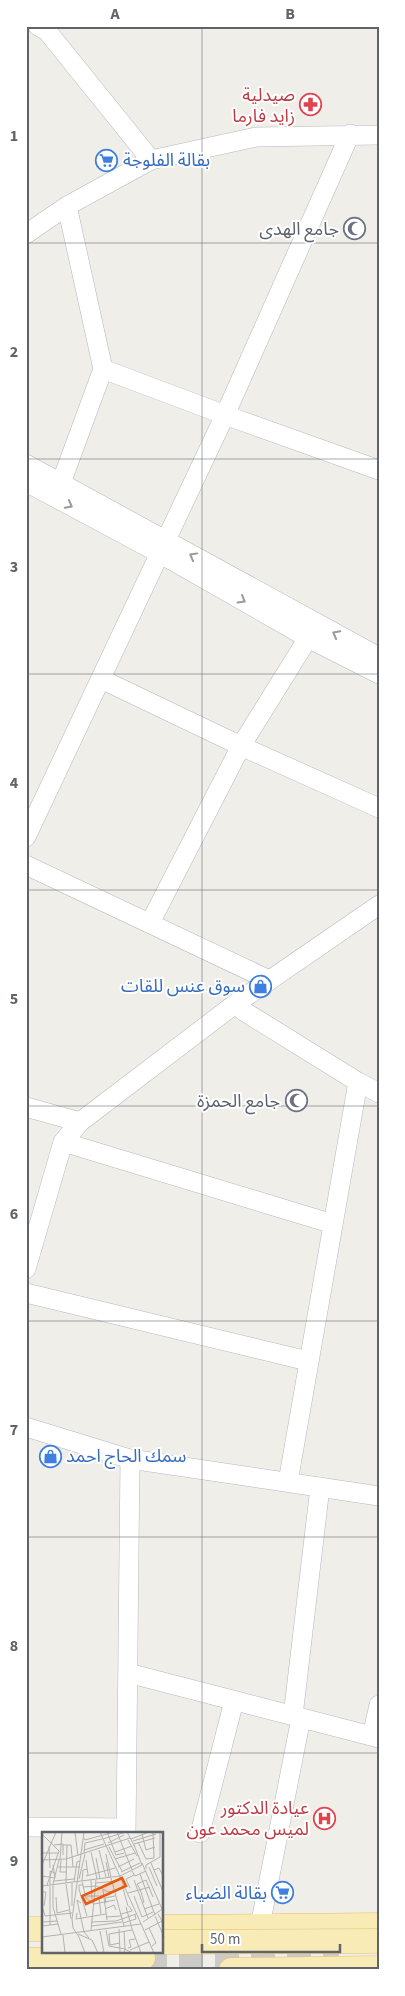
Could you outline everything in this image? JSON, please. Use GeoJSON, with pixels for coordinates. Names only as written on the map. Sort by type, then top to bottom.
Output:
{"type":"FeatureCollection","features":[{"type":"Feature","properties":{"kind":"main road"},"geometry":{"type":"LineString","coordinates":[[164,1927],[368,1925],[378,1943],[378,1950],[368,1968],[231,1970]]}},
{"type":"Feature","properties":{"kind":"main road"},"geometry":{"type":"LineString","coordinates":[[26,1929],[42,1929]]}},
{"type":"Feature","properties":{"kind":"main road"},"geometry":{"type":"LineString","coordinates":[[26,1942],[42,1942]]}},
{"type":"Feature","properties":{"kind":"main road"},"geometry":{"type":"LineString","coordinates":[[164,1942],[379,1942]]}},
{"type":"Feature","properties":{"kind":"main road"},"geometry":{"type":"LineString","coordinates":[[26,1960],[143,1958]]}},
{"type":"Feature","properties":{"kind":"street"},"geometry":{"type":"LineString","coordinates":[[45,28],[152,160]]}},
{"type":"Feature","properties":{"kind":"street"},"geometry":{"type":"LineString","coordinates":[[26,837],[225,415],[350,134]]}},
{"type":"Feature","properties":{"kind":"street"},"geometry":{"type":"LineString","coordinates":[[26,234],[67,206],[152,160],[256,137],[379,135]]}},
{"type":"Feature","properties":{"kind":"street"},"geometry":{"type":"LineString","coordinates":[[61,483],[103,369],[67,206]]}},
{"type":"Feature","properties":{"kind":"street"},"geometry":{"type":"LineString","coordinates":[[103,369],[379,470]]}},
{"type":"Feature","properties":{"kind":"street"},"geometry":{"type":"LineString","coordinates":[[26,464],[61,483],[308,638],[379,674]]}},
{"type":"Feature","properties":{"kind":"street"},"geometry":{"type":"LineString","coordinates":[[26,482],[163,547],[379,657]]}},
{"type":"Feature","properties":{"kind":"street"},"geometry":{"type":"LineString","coordinates":[[150,922],[241,746],[308,638]]}},
{"type":"Feature","properties":{"kind":"street"},"geometry":{"type":"LineString","coordinates":[[101,679],[241,746],[379,808]]}},
{"type":"Feature","properties":{"kind":"street"},"geometry":{"type":"LineString","coordinates":[[26,865],[150,922],[269,980]]}},
{"type":"Feature","properties":{"kind":"street"},"geometry":{"type":"LineString","coordinates":[[26,1269],[31,1236],[62,1142],[80,1122],[235,1004],[379,905]]}},
{"type":"Feature","properties":{"kind":"street"},"geometry":{"type":"LineString","coordinates":[[235,1004],[358,1082],[379,1093]]}},
{"type":"Feature","properties":{"kind":"street"},"geometry":{"type":"LineString","coordinates":[[288,1482],[358,1082]]}},
{"type":"Feature","properties":{"kind":"street"},"geometry":{"type":"LineString","coordinates":[[26,1106],[80,1122]]}},
{"type":"Feature","properties":{"kind":"street"},"geometry":{"type":"LineString","coordinates":[[62,1142],[333,1224]]}},
{"type":"Feature","properties":{"kind":"street"},"geometry":{"type":"LineString","coordinates":[[26,1293],[308,1361]]}},
{"type":"Feature","properties":{"kind":"street"},"geometry":{"type":"LineString","coordinates":[[26,1427],[130,1459],[379,1496]]}},
{"type":"Feature","properties":{"kind":"street"},"geometry":{"type":"LineString","coordinates":[[26,1827],[126,1831],[130,1459]]}},
{"type":"Feature","properties":{"kind":"street"},"geometry":{"type":"LineString","coordinates":[[260,1926],[297,1717],[320,1487]]}},
{"type":"Feature","properties":{"kind":"street"},"geometry":{"type":"LineString","coordinates":[[128,1673],[375,1737],[379,1705]]}},
{"type":"Feature","properties":{"kind":"street"},"geometry":{"type":"LineString","coordinates":[[200,1833],[234,1701]]}},
{"type":"Feature","properties":{"kind":"tunnel"},"geometry":{"type":"LineString","coordinates":[[143,1958],[339,1957]]}},
{"type":"Feature","properties":{"kind":"place","name":"صيدلية زايد فارما"},"geometry":{"type":"Point","coordinates":[311,105]}},
{"type":"Feature","properties":{"kind":"place","name":"بقالة الفلوجة"},"geometry":{"type":"Point","coordinates":[107,160]}},
{"type":"Feature","properties":{"kind":"place","name":"جامع الهدى"},"geometry":{"type":"Point","coordinates":[355,229]}},
{"type":"Feature","properties":{"kind":"place","name":"سوق عنس للقات"},"geometry":{"type":"Point","coordinates":[261,986]}},
{"type":"Feature","properties":{"kind":"place","name":"جامع الحمزة"},"geometry":{"type":"Point","coordinates":[296,1101]}},
{"type":"Feature","properties":{"kind":"place","name":"سمك الحاج احمد"},"geometry":{"type":"Point","coordinates":[50,1456]}},
{"type":"Feature","properties":{"kind":"place","name":"عيادة الدكتور لميس محمد عون"},"geometry":{"type":"Point","coordinates":[325,1818]}},
{"type":"Feature","properties":{"kind":"place","name":"بقالة الضياء"},"geometry":{"type":"Point","coordinates":[283,1893]}}]}
